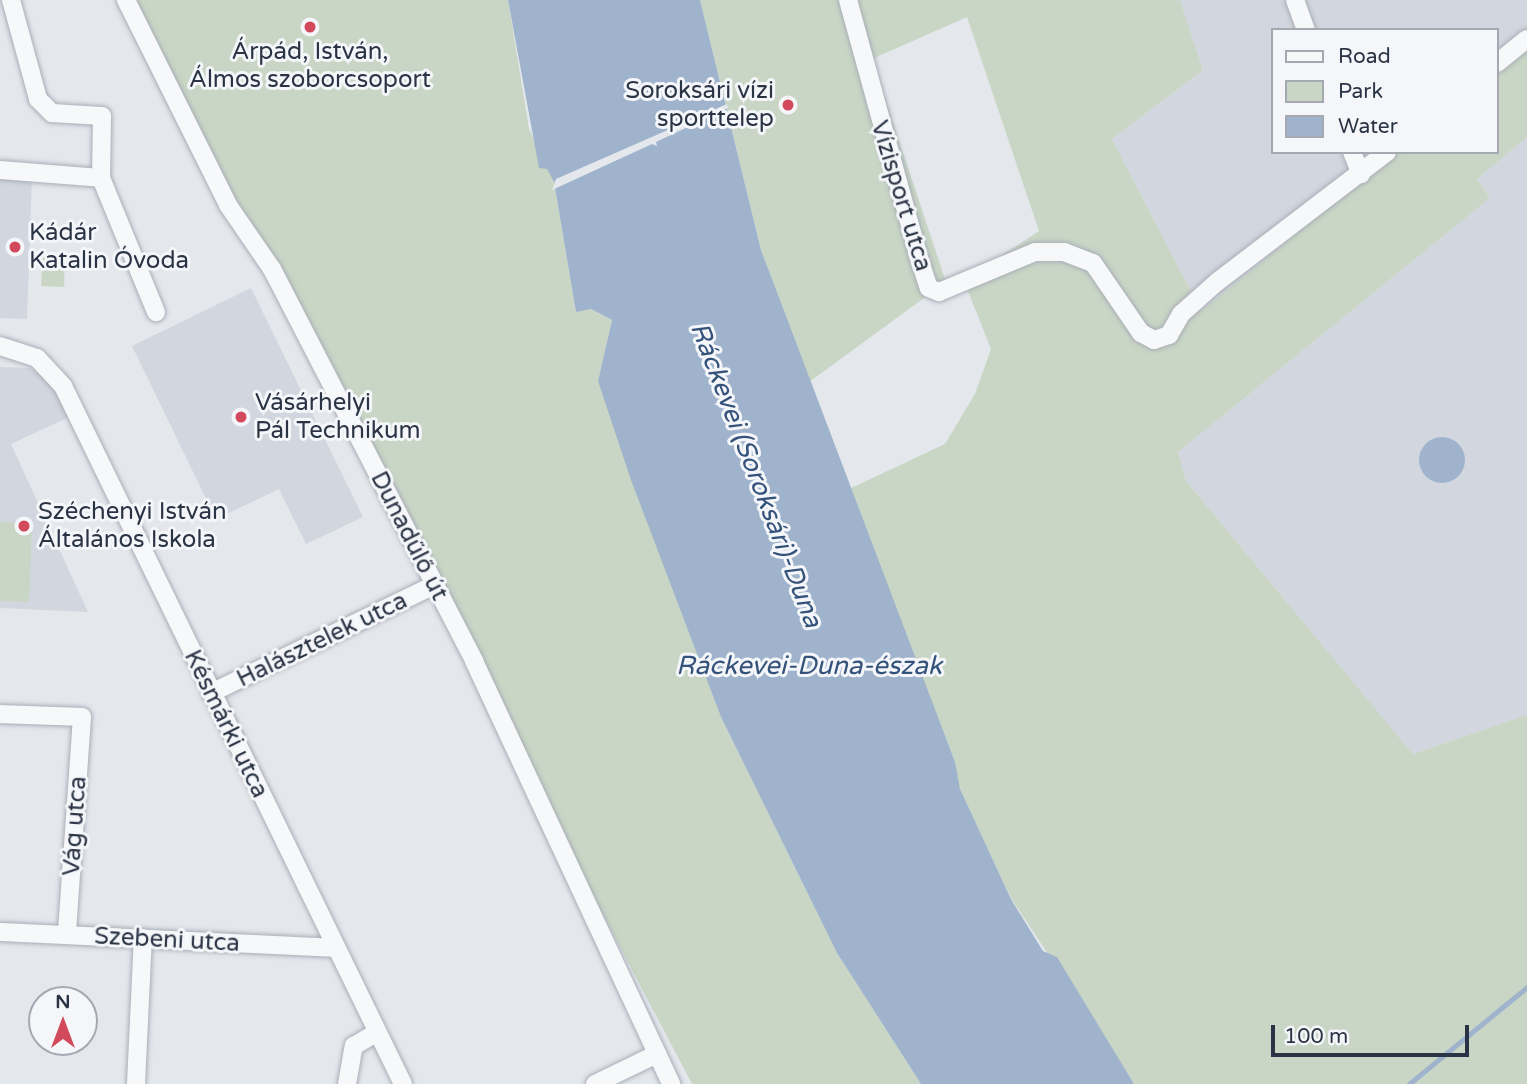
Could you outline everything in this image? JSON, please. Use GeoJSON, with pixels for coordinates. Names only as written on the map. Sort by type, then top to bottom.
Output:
{"type":"FeatureCollection","features":[{"type":"Feature","properties":{"kind":"street"},"geometry":{"type":"LineString","coordinates":[[11,0],[38,99],[52,114],[102,116],[101,178],[156,312]]}},
{"type":"Feature","properties":{"kind":"street","name":"Dunadűlő út"},"geometry":{"type":"LineString","coordinates":[[126,0],[228,205],[288,300],[432,586],[474,661],[671,1084]]}},
{"type":"Feature","properties":{"kind":"street","name":"Vízisport utca"},"geometry":{"type":"LineString","coordinates":[[848,0],[859,54],[929,288],[948,290],[1035,252],[1064,252],[1093,263],[1141,333],[1154,340],[1170,335],[1181,314],[1246,257],[1360,174]]}},
{"type":"Feature","properties":{"kind":"street"},"geometry":{"type":"LineString","coordinates":[[1295,0],[1305,28]]}},
{"type":"Feature","properties":{"kind":"street"},"geometry":{"type":"LineString","coordinates":[[1499,61],[1527,39]]}},
{"type":"Feature","properties":{"kind":"street"},"geometry":{"type":"LineString","coordinates":[[1353,154],[1360,174],[1385,154]]}},
{"type":"Feature","properties":{"kind":"street"},"geometry":{"type":"LineString","coordinates":[[0,170],[101,178]]}},
{"type":"Feature","properties":{"kind":"street","name":"Késmárki utca"},"geometry":{"type":"LineString","coordinates":[[0,346],[27,353],[46,365],[63,386],[334,948],[403,1084]]}},
{"type":"Feature","properties":{"kind":"street","name":"Halásztelek utca"},"geometry":{"type":"LineString","coordinates":[[211,693],[432,586]]}},
{"type":"Feature","properties":{"kind":"street","name":"Vág utca"},"geometry":{"type":"LineString","coordinates":[[0,713],[82,717],[67,934]]}},
{"type":"Feature","properties":{"kind":"street","name":"Szebeni utca"},"geometry":{"type":"LineString","coordinates":[[0,932],[334,948]]}},
{"type":"Feature","properties":{"kind":"street"},"geometry":{"type":"LineString","coordinates":[[136,1084],[143,938]]}},
{"type":"Feature","properties":{"kind":"street"},"geometry":{"type":"LineString","coordinates":[[347,1084],[354,1046],[377,1032]]}},
{"type":"Feature","properties":{"kind":"street"},"geometry":{"type":"LineString","coordinates":[[595,1084],[657,1054]]}},
{"type":"Feature","properties":{"kind":"shaded area"},"geometry":{"type":"Polygon","coordinates":[[[1180,0],[1527,0],[1527,49],[1499,71],[1499,28],[1272,28],[1272,154],[1396,154],[1201,311],[1112,139],[1203,70],[1180,0]]]}},
{"type":"Feature","properties":{"kind":"shaded area"},"geometry":{"type":"Polygon","coordinates":[[[1527,137],[1527,715],[1413,754],[1186,481],[1178,452],[1490,198],[1477,179],[1527,137]]]}},
{"type":"Feature","properties":{"kind":"shaded area","name":"Kádár Katalin Óvoda"},"geometry":{"type":"Polygon","coordinates":[[[0,176],[32,177],[27,319],[0,318],[0,176]]]}},
{"type":"Feature","properties":{"kind":"shaded area","name":"Vásárhelyi Pál Technikum"},"geometry":{"type":"Polygon","coordinates":[[[251,288],[363,517],[306,544],[279,489],[216,519],[132,346],[251,288]]]}},
{"type":"Feature","properties":{"kind":"shaded area","name":"Széchenyi István Általános Iskola"},"geometry":{"type":"Polygon","coordinates":[[[0,367],[30,368],[56,385],[71,416],[11,444],[88,612],[0,608],[0,367]]]}},
{"type":"Feature","properties":{"kind":"green space"},"geometry":{"type":"Polygon","coordinates":[[[122,0],[508,0],[529,129],[554,182],[576,312],[591,309],[612,320],[598,381],[721,717],[837,953],[921,1084],[692,1084],[122,0]]]}},
{"type":"Feature","properties":{"kind":"green space"},"geometry":{"type":"Polygon","coordinates":[[[700,0],[1180,0],[1203,70],[1112,139],[1201,311],[1396,154],[1499,154],[1499,71],[1527,49],[1527,137],[1477,179],[1490,198],[1178,452],[1186,481],[1413,754],[1527,715],[1527,1084],[1134,1084],[1011,898],[959,789],[955,762],[849,489],[945,444],[975,394],[991,349],[964,281],[1039,231],[967,17],[872,59],[946,282],[809,382],[761,250],[700,0]]]}},
{"type":"Feature","properties":{"kind":"green space"},"geometry":{"type":"Polygon","coordinates":[[[43,254],[65,255],[64,287],[41,286],[43,254]]]}},
{"type":"Feature","properties":{"kind":"green space"},"geometry":{"type":"Polygon","coordinates":[[[0,522],[32,524],[29,602],[0,601],[0,522]]]}},
{"type":"Feature","properties":{"kind":"water","name":"Ráckevei-Duna-észak"},"geometry":{"type":"Polygon","coordinates":[[[508,0],[700,0],[761,250],[955,762],[960,789],[1011,899],[1043,951],[1057,957],[1134,1084],[921,1084],[837,953],[721,717],[631,480],[598,381],[612,320],[591,309],[576,312],[554,182],[547,169],[539,168],[508,0]]]}},
{"type":"Feature","properties":{"kind":"water"},"geometry":{"type":"Polygon","coordinates":[[[1442,437],[1458,444],[1465,460],[1458,476],[1442,483],[1426,476],[1419,460],[1426,444],[1442,437]]]}},
{"type":"Feature","properties":{"kind":"pier"},"geometry":{"type":"Polygon","coordinates":[[[727,104],[728,108],[656,142],[657,146],[652,144],[552,190],[556,179],[727,104]]]}},
{"type":"Feature","properties":{"kind":"waterway"},"geometry":{"type":"LineString","coordinates":[[1409,1084],[1527,987]]}},
{"type":"Feature","properties":{"kind":"place","name":"Árpád, István, Álmos szoborcsoport"},"geometry":{"type":"Point","coordinates":[310,27]}},
{"type":"Feature","properties":{"kind":"place","name":"Soroksári vízi sporttelep"},"geometry":{"type":"Point","coordinates":[788,105]}},
{"type":"Feature","properties":{"kind":"place","name":"Kádár Katalin Óvoda"},"geometry":{"type":"Point","coordinates":[15,247]}},
{"type":"Feature","properties":{"kind":"place","name":"Vásárhelyi Pál Technikum"},"geometry":{"type":"Point","coordinates":[241,417]}},
{"type":"Feature","properties":{"kind":"place","name":"Széchenyi István Általános Iskola"},"geometry":{"type":"Point","coordinates":[24,526]}},
{"type":"Feature","properties":{"kind":"water label","name":"Ráckevei (Soroksári)-Duna"},"geometry":{"type":"Point","coordinates":[756,475]}}]}
